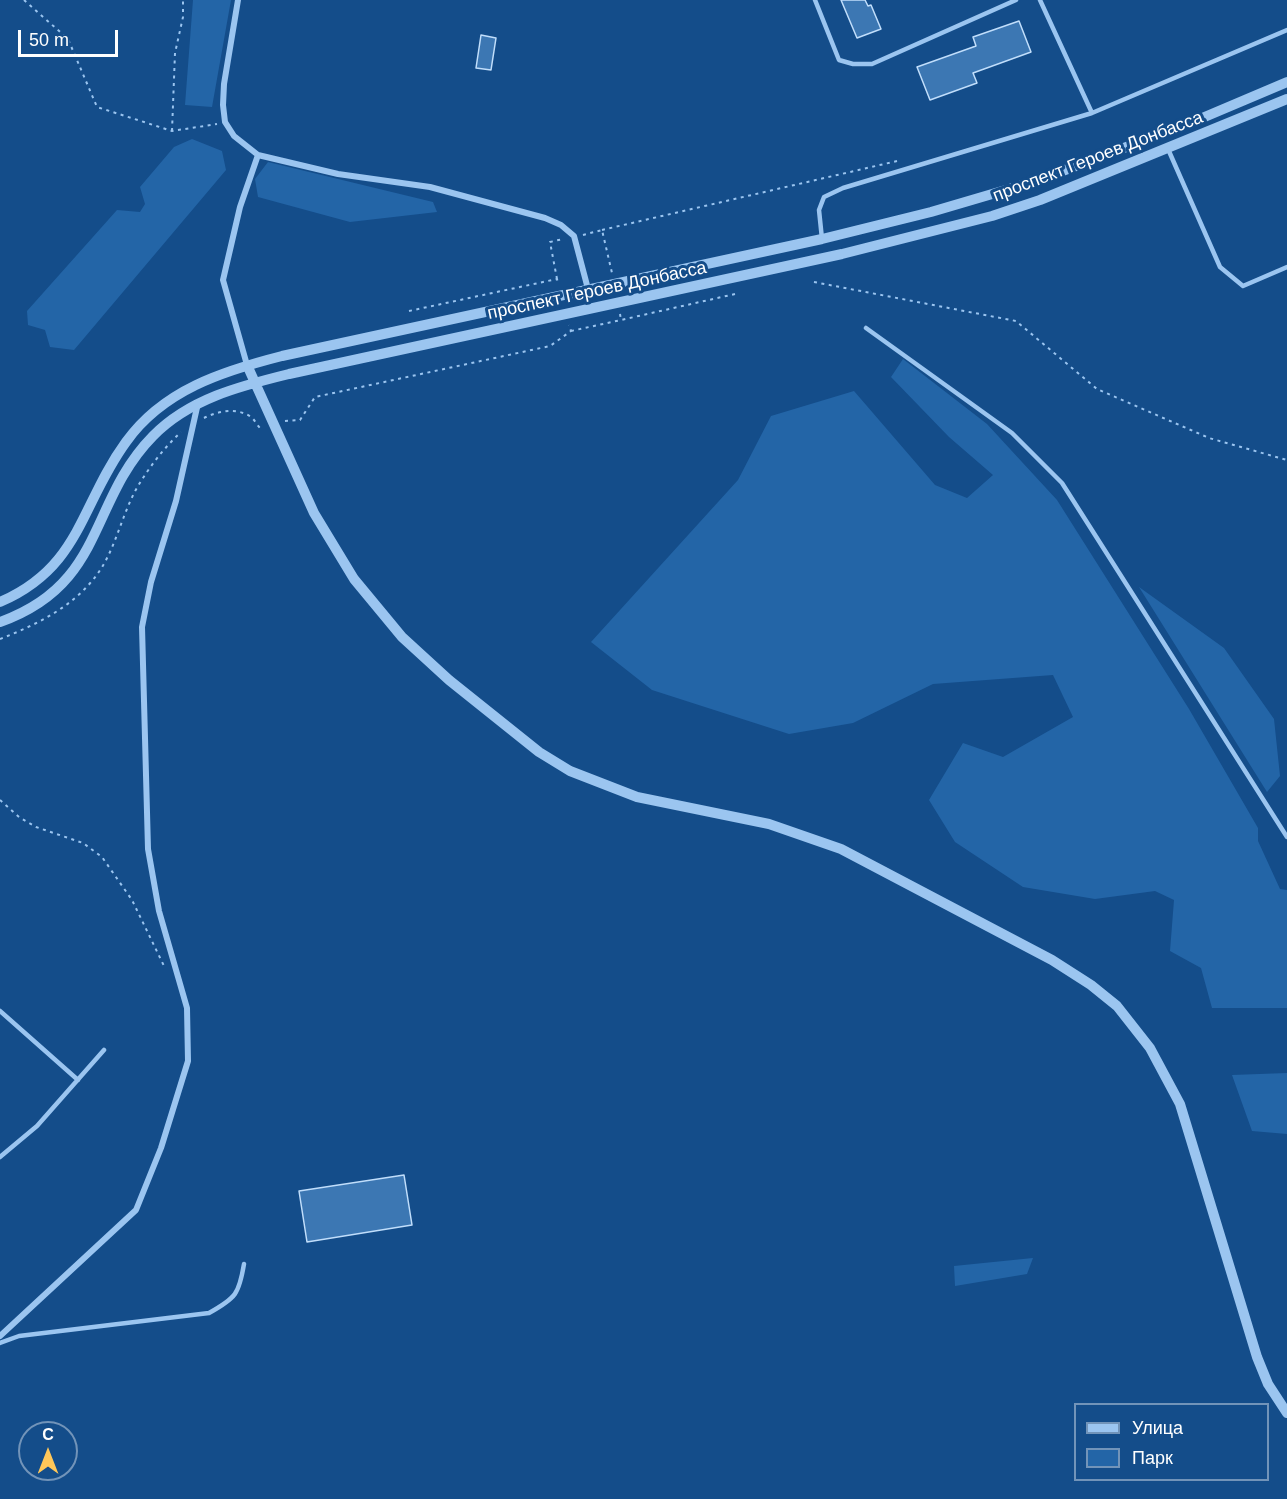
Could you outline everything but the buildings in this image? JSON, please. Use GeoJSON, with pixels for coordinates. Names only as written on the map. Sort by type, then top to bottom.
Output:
{"type":"FeatureCollection","features":[{"type":"Feature","properties":{"kind":"street"},"geometry":{"type":"LineString","coordinates":[[238,0],[224,84],[225,122],[234,136],[258,155],[338,174],[430,187],[545,218],[561,225],[574,236],[588,289]]}},
{"type":"Feature","properties":{"kind":"street","name":"проспект Героев Донбасса"},"geometry":{"type":"LineString","coordinates":[[0,602],[26,590],[63,556],[127,441],[148,417],[173,397],[195,385],[247,365],[822,239],[1033,182],[1188,124],[1287,82]]}},
{"type":"Feature","properties":{"kind":"street","name":"проспект Героев Донбасса"},"geometry":{"type":"LineString","coordinates":[[0,622],[33,606],[61,586],[91,545],[134,460],[152,436],[173,418],[198,403],[255,382],[842,254],[992,216],[1040,200],[1287,99]]}},
{"type":"Feature","properties":{"kind":"street"},"geometry":{"type":"LineString","coordinates":[[258,155],[240,207],[223,280],[247,365],[314,513],[336,552],[372,603],[402,637],[449,680],[539,752],[579,776],[637,797],[769,824],[841,849],[1052,960],[1091,985],[1117,1006],[1150,1048],[1179,1104],[1257,1358],[1268,1384],[1287,1413]]}},
{"type":"Feature","properties":{"kind":"street"},"geometry":{"type":"LineString","coordinates":[[0,1336],[136,1210],[161,1149],[188,1061],[186,1008],[159,911],[148,849],[142,627],[151,582],[176,501],[198,403]]}},
{"type":"Feature","properties":{"kind":"lane"},"geometry":{"type":"LineString","coordinates":[[815,0],[839,60],[853,64],[872,64],[1016,0]]}},
{"type":"Feature","properties":{"kind":"lane"},"geometry":{"type":"LineString","coordinates":[[1040,0],[1092,113]]}},
{"type":"Feature","properties":{"kind":"lane"},"geometry":{"type":"LineString","coordinates":[[822,239],[819,210],[824,197],[843,188],[1092,113],[1287,30]]}},
{"type":"Feature","properties":{"kind":"lane"},"geometry":{"type":"LineString","coordinates":[[1168,149],[1220,267],[1243,286],[1287,267]]}},
{"type":"Feature","properties":{"kind":"lane"},"geometry":{"type":"LineString","coordinates":[[866,328],[1012,433],[1062,483],[1287,837]]}},
{"type":"Feature","properties":{"kind":"lane"},"geometry":{"type":"LineString","coordinates":[[0,1011],[78,1080]]}},
{"type":"Feature","properties":{"kind":"lane"},"geometry":{"type":"LineString","coordinates":[[0,1157],[37,1126],[104,1050]]}},
{"type":"Feature","properties":{"kind":"lane"},"geometry":{"type":"LineString","coordinates":[[0,1343],[19,1336],[209,1313],[228,1303],[240,1291],[244,1264]]}},
{"type":"Feature","properties":{"kind":"path"},"geometry":{"type":"LineString","coordinates":[[24,0],[68,39],[97,107],[172,131],[225,122]]}},
{"type":"Feature","properties":{"kind":"path"},"geometry":{"type":"LineString","coordinates":[[172,131],[175,53],[183,17],[183,0]]}},
{"type":"Feature","properties":{"kind":"path"},"geometry":{"type":"LineString","coordinates":[[602,230],[897,161]]}},
{"type":"Feature","properties":{"kind":"path"},"geometry":{"type":"LineString","coordinates":[[409,311],[557,279],[561,295]]}},
{"type":"Feature","properties":{"kind":"path"},"geometry":{"type":"LineString","coordinates":[[814,282],[1016,321],[1097,389],[1209,438],[1287,459]]}},
{"type":"Feature","properties":{"kind":"path"},"geometry":{"type":"LineString","coordinates":[[566,315],[571,331]]}},
{"type":"Feature","properties":{"kind":"path"},"geometry":{"type":"LineString","coordinates":[[196,422],[213,414],[228,411],[252,418],[261,431],[274,424],[300,420],[315,397],[550,346],[571,331],[621,320]]}},
{"type":"Feature","properties":{"kind":"path"},"geometry":{"type":"LineString","coordinates":[[0,639],[31,627],[66,606],[88,585],[105,563],[138,487],[162,451],[187,427]]}},
{"type":"Feature","properties":{"kind":"path"},"geometry":{"type":"LineString","coordinates":[[0,800],[19,817],[36,827],[83,843],[102,857],[132,900],[163,964],[180,988]]}},
{"type":"Feature","properties":{"kind":"green space"},"geometry":{"type":"Polygon","coordinates":[[[193,0],[231,0],[212,107],[185,105],[193,0]]]}},
{"type":"Feature","properties":{"kind":"green space"},"geometry":{"type":"Polygon","coordinates":[[[192,139],[222,151],[226,170],[74,350],[50,347],[45,330],[28,325],[27,311],[117,210],[140,212],[145,204],[140,187],[174,147],[192,139]]]}},
{"type":"Feature","properties":{"kind":"green space"},"geometry":{"type":"Polygon","coordinates":[[[268,162],[433,202],[437,212],[350,222],[258,197],[255,179],[268,162]]]}},
{"type":"Feature","properties":{"kind":"green space"},"geometry":{"type":"Polygon","coordinates":[[[903,359],[987,424],[1057,500],[1189,709],[1258,828],[1258,841],[1280,889],[1287,890],[1287,1008],[1212,1008],[1201,968],[1170,951],[1174,900],[1155,891],[1095,899],[1023,887],[955,842],[929,800],[963,743],[1003,757],[1073,717],[1053,675],[933,684],[853,723],[789,734],[652,690],[591,642],[738,480],[771,416],[854,391],[935,485],[967,498],[993,475],[949,437],[891,377],[903,359]]]}},
{"type":"Feature","properties":{"kind":"green space"},"geometry":{"type":"Polygon","coordinates":[[[1139,587],[1224,648],[1274,719],[1280,776],[1267,792],[1139,587]]]}},
{"type":"Feature","properties":{"kind":"green space"},"geometry":{"type":"Polygon","coordinates":[[[1287,1073],[1287,1134],[1252,1131],[1232,1075],[1287,1073]]]}},
{"type":"Feature","properties":{"kind":"green space"},"geometry":{"type":"Polygon","coordinates":[[[1033,1258],[1027,1274],[955,1286],[954,1266],[1033,1258]]]}}]}
